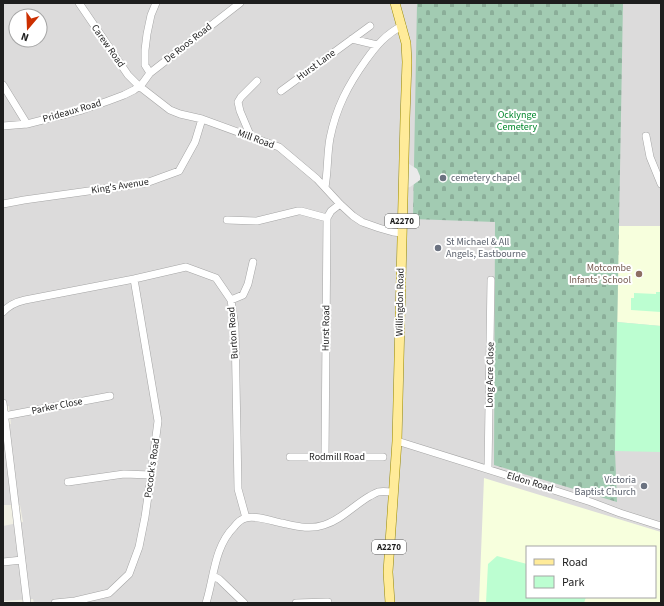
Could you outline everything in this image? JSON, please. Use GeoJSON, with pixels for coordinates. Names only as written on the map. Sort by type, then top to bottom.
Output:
{"type":"FeatureCollection","features":[{"type":"Feature","properties":{"kind":"main road","name":"Willingdon Road"},"geometry":{"type":"LineString","coordinates":[[390,603],[388,572],[397,441],[407,62],[406,43],[395,3]]}},
{"type":"Feature","properties":{"kind":"street","name":"Carew Road"},"geometry":{"type":"LineString","coordinates":[[79,3],[128,75],[139,86]]}},
{"type":"Feature","properties":{"kind":"street"},"geometry":{"type":"LineString","coordinates":[[150,73],[145,65],[145,50],[151,15],[156,3]]}},
{"type":"Feature","properties":{"kind":"street","name":"De Roos Road"},"geometry":{"type":"LineString","coordinates":[[139,86],[150,73],[240,3]]}},
{"type":"Feature","properties":{"kind":"street","name":"Hurst Lane"},"geometry":{"type":"LineString","coordinates":[[281,91],[370,26]]}},
{"type":"Feature","properties":{"kind":"street"},"geometry":{"type":"LineString","coordinates":[[324,187],[330,139],[335,116],[343,96],[354,76],[377,45],[402,26]]}},
{"type":"Feature","properties":{"kind":"street"},"geometry":{"type":"LineString","coordinates":[[352,39],[377,45]]}},
{"type":"Feature","properties":{"kind":"street"},"geometry":{"type":"LineString","coordinates":[[251,137],[240,111],[238,102],[257,81]]}},
{"type":"Feature","properties":{"kind":"street"},"geometry":{"type":"LineString","coordinates":[[3,85],[28,124]]}},
{"type":"Feature","properties":{"kind":"street","name":"Mill Road"},"geometry":{"type":"LineString","coordinates":[[139,86],[170,110],[279,147],[317,179],[353,216],[362,222],[386,230],[402,232]]}},
{"type":"Feature","properties":{"kind":"street","name":"Prideaux Road"},"geometry":{"type":"LineString","coordinates":[[3,126],[28,124],[82,110],[124,95],[139,86]]}},
{"type":"Feature","properties":{"kind":"street","name":"King's Avenue"},"geometry":{"type":"LineString","coordinates":[[3,204],[146,183],[179,171],[195,142],[202,120]]}},
{"type":"Feature","properties":{"kind":"street"},"geometry":{"type":"LineString","coordinates":[[646,136],[650,157],[661,184]]}},
{"type":"Feature","properties":{"kind":"street"},"geometry":{"type":"LineString","coordinates":[[227,220],[258,221],[298,211],[327,218],[340,204]]}},
{"type":"Feature","properties":{"kind":"street","name":"Hurst Road"},"geometry":{"type":"LineString","coordinates":[[325,456],[327,218]]}},
{"type":"Feature","properties":{"kind":"street"},"geometry":{"type":"LineString","coordinates":[[231,300],[243,295],[248,284],[252,262]]}},
{"type":"Feature","properties":{"kind":"street","name":"Burton Road"},"geometry":{"type":"LineString","coordinates":[[3,312],[15,303],[25,300],[134,279],[186,267],[216,278],[231,300],[235,327],[238,488],[246,518]]}},
{"type":"Feature","properties":{"kind":"street","name":"Pocock's Road"},"geometry":{"type":"LineString","coordinates":[[56,603],[75,601],[109,593],[129,574],[139,547],[145,517],[158,421],[134,279]]}},
{"type":"Feature","properties":{"kind":"street","name":"Long Acre Close"},"geometry":{"type":"LineString","coordinates":[[488,469],[491,280]]}},
{"type":"Feature","properties":{"kind":"street","name":"Parker Close"},"geometry":{"type":"LineString","coordinates":[[4,416],[110,396]]}},
{"type":"Feature","properties":{"kind":"street"},"geometry":{"type":"LineString","coordinates":[[3,403],[7,463],[27,603]]}},
{"type":"Feature","properties":{"kind":"street","name":"Eldon Road"},"geometry":{"type":"LineString","coordinates":[[397,441],[591,502],[661,526]]}},
{"type":"Feature","properties":{"kind":"street","name":"Rodmill Road"},"geometry":{"type":"LineString","coordinates":[[290,457],[383,457]]}},
{"type":"Feature","properties":{"kind":"street"},"geometry":{"type":"LineString","coordinates":[[68,482],[124,474],[151,476]]}},
{"type":"Feature","properties":{"kind":"street"},"geometry":{"type":"LineString","coordinates":[[206,603],[216,560],[225,537],[238,523],[246,518],[261,518],[305,528],[314,528],[333,521],[377,492],[393,492]]}},
{"type":"Feature","properties":{"kind":"street"},"geometry":{"type":"LineString","coordinates":[[3,562],[22,560]]}},
{"type":"Feature","properties":{"kind":"street"},"geometry":{"type":"LineString","coordinates":[[213,576],[219,579],[244,603]]}},
{"type":"Feature","properties":{"kind":"street"},"geometry":{"type":"LineString","coordinates":[[296,603],[328,602]]}},
{"type":"Feature","properties":{"kind":"shaded area"},"geometry":{"type":"Polygon","coordinates":[[[3,3],[661,3],[661,603],[34,603],[33,599],[3,601],[3,526],[23,522],[20,505],[3,505],[3,427],[11,424],[9,406],[3,407],[3,3]]]}},
{"type":"Feature","properties":{"kind":"shaded area"},"geometry":{"type":"Polygon","coordinates":[[[406,162],[417,169],[420,180],[406,188],[406,162]]]}},
{"type":"Feature","properties":{"kind":"shaded area","name":"Motcombe Infants' School"},"geometry":{"type":"Polygon","coordinates":[[[618,226],[661,226],[661,326],[617,322],[618,226]]]}},
{"type":"Feature","properties":{"kind":"shaded area"},"geometry":{"type":"Polygon","coordinates":[[[484,478],[661,532],[661,603],[479,603],[484,478]]]}},
{"type":"Feature","properties":{"kind":"green space","name":"Ocklynge Cemetery"},"geometry":{"type":"Polygon","coordinates":[[[623,3],[615,451],[617,502],[494,465],[495,222],[413,219],[417,4],[623,3]]]}},
{"type":"Feature","properties":{"kind":"green space"},"geometry":{"type":"Polygon","coordinates":[[[656,292],[661,292],[661,312],[631,310],[631,298],[634,298],[634,293],[656,294],[656,292]]]}},
{"type":"Feature","properties":{"kind":"green space"},"geometry":{"type":"Polygon","coordinates":[[[617,322],[661,326],[661,452],[615,451],[617,322]]]}},
{"type":"Feature","properties":{"kind":"green space"},"geometry":{"type":"Polygon","coordinates":[[[497,556],[526,564],[526,598],[586,598],[584,603],[486,603],[488,564],[497,556]]]}},
{"type":"Feature","properties":{"kind":"place","name":"cemetery chapel"},"geometry":{"type":"Point","coordinates":[443,178]}},
{"type":"Feature","properties":{"kind":"place","name":"St Michael & All Angels, Eastbourne"},"geometry":{"type":"Point","coordinates":[438,248]}},
{"type":"Feature","properties":{"kind":"place","name":"Motcombe Infants' School"},"geometry":{"type":"Point","coordinates":[639,274]}},
{"type":"Feature","properties":{"kind":"place","name":"Victoria Baptist Church"},"geometry":{"type":"Point","coordinates":[644,486]}}]}
